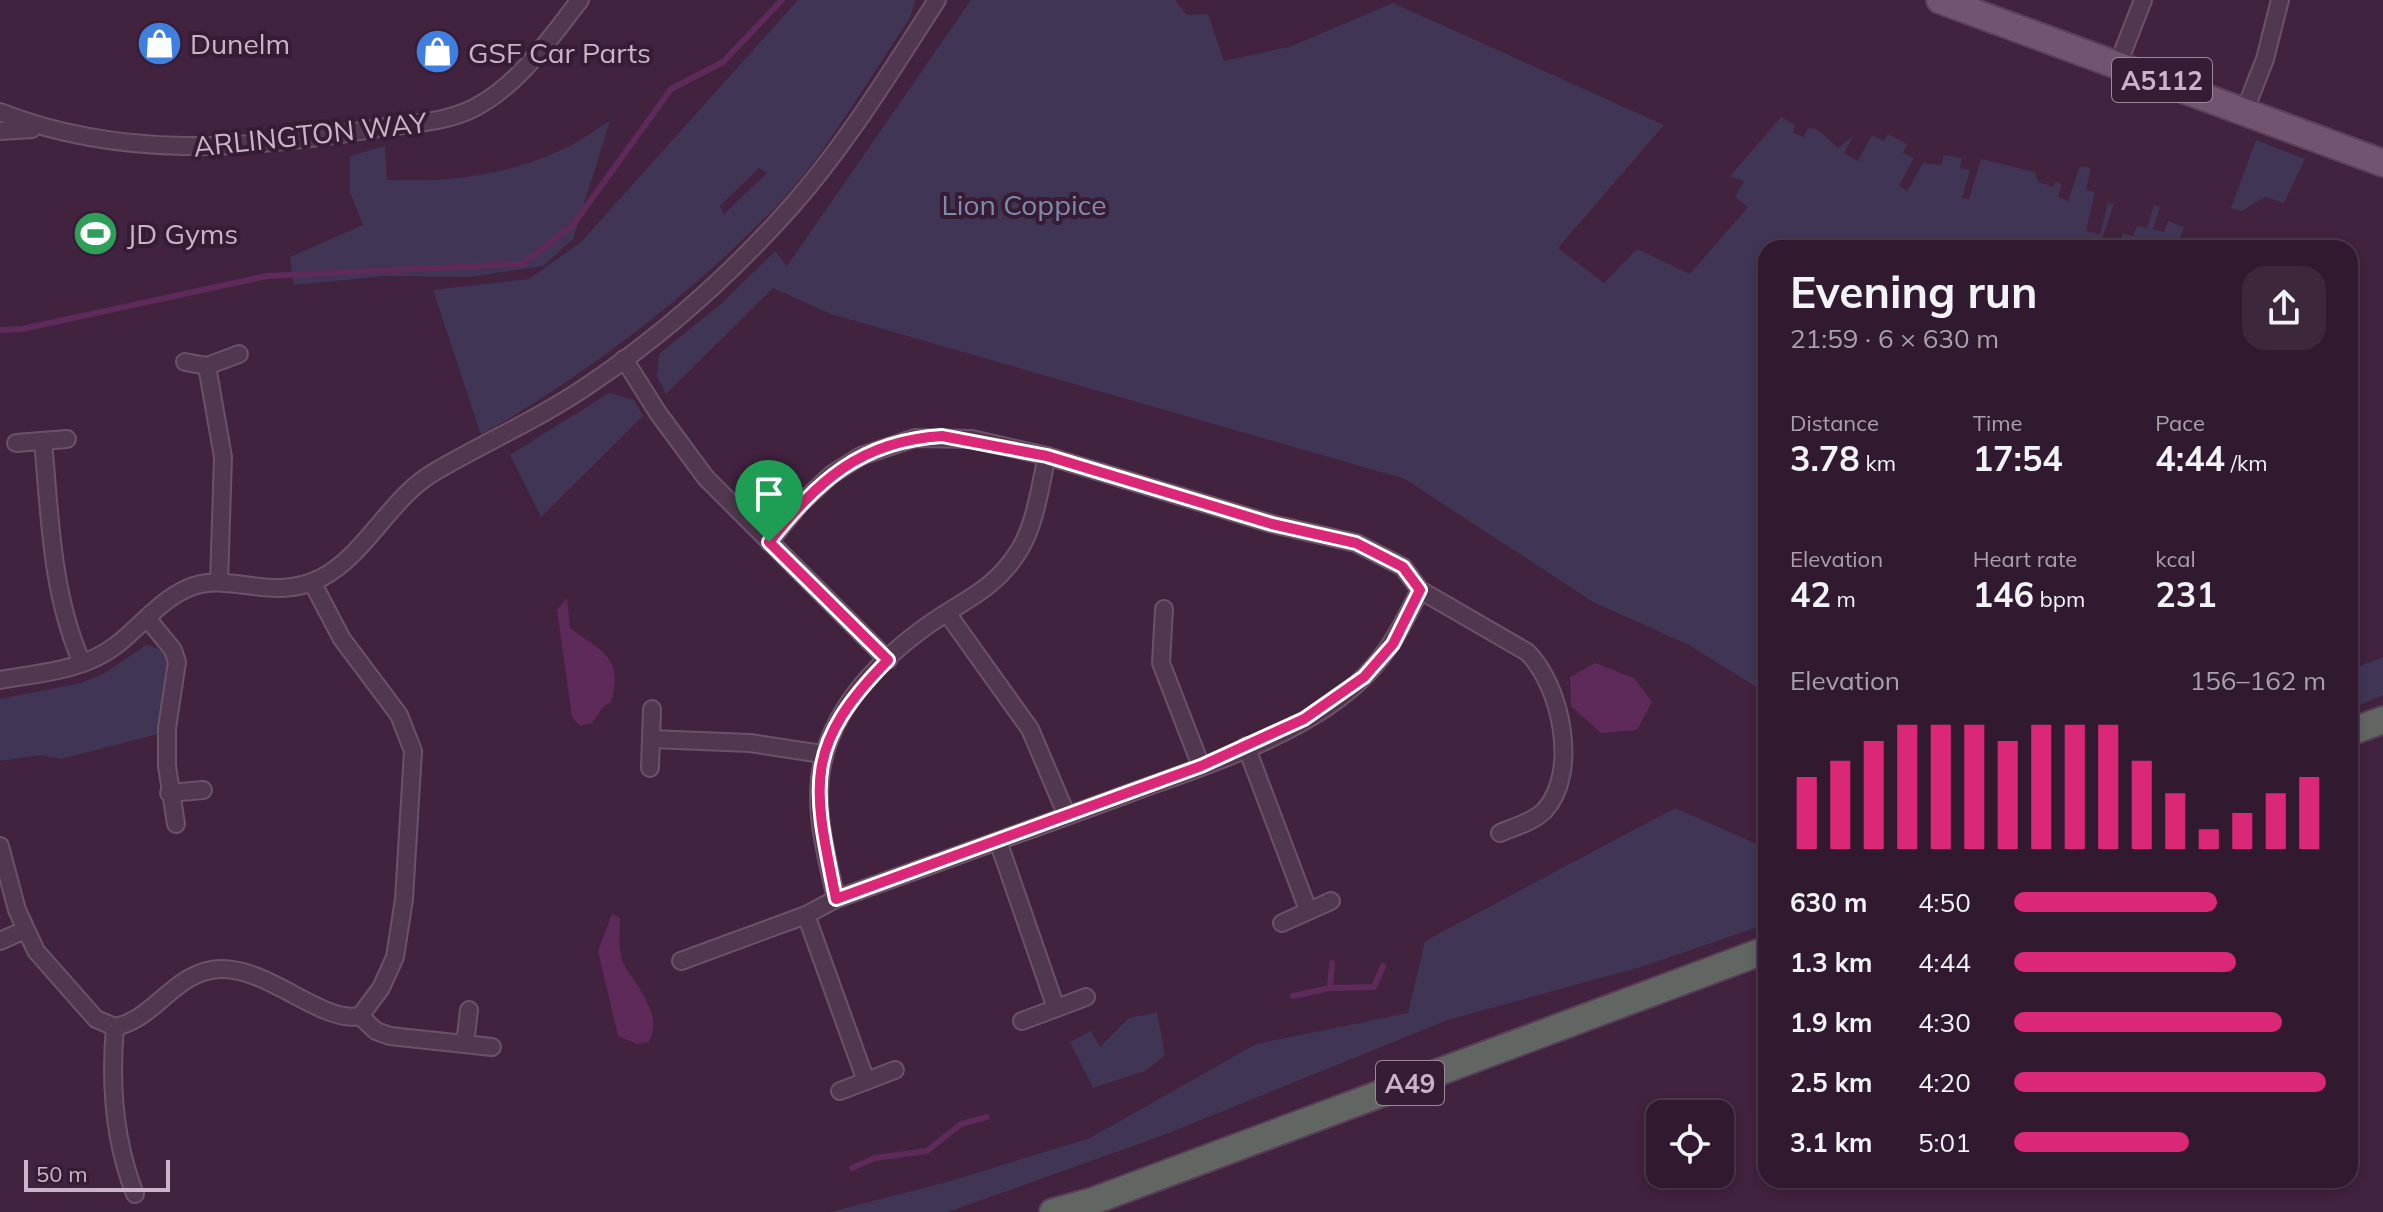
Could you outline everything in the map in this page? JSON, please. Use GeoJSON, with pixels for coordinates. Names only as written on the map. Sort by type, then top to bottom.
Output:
{"type":"FeatureCollection","features":[{"type":"Feature","properties":{"kind":"highway"},"geometry":{"type":"LineString","coordinates":[[2358,729],[2383,720]]}},
{"type":"Feature","properties":{"kind":"highway","name":"A49"},"geometry":{"type":"LineString","coordinates":[[1053,1212],[1093,1201],[1758,953]]}},
{"type":"Feature","properties":{"kind":"main road","name":"A5112"},"geometry":{"type":"LineString","coordinates":[[1940,0],[2383,163]]}},
{"type":"Feature","properties":{"kind":"street","name":"ARLINGTON WAY"},"geometry":{"type":"LineString","coordinates":[[0,131],[41,129],[146,146],[220,147],[341,136],[448,119],[475,108],[522,72],[580,0]]}},
{"type":"Feature","properties":{"kind":"street"},"geometry":{"type":"LineString","coordinates":[[0,680],[50,673],[82,663],[114,647],[164,601],[187,588],[219,582],[274,590],[312,582],[339,564],[393,506],[435,471],[536,418],[624,359],[695,303],[791,208],[878,91],[937,0]]}},
{"type":"Feature","properties":{"kind":"street"},"geometry":{"type":"LineString","coordinates":[[2118,64],[2143,0]]}},
{"type":"Feature","properties":{"kind":"street"},"geometry":{"type":"LineString","coordinates":[[2245,110],[2265,59],[2280,0]]}},
{"type":"Feature","properties":{"kind":"street","name":"ARLINGTON WAY"},"geometry":{"type":"LineString","coordinates":[[0,112],[41,129]]}},
{"type":"Feature","properties":{"kind":"street"},"geometry":{"type":"LineString","coordinates":[[185,362],[207,366],[239,354]]}},
{"type":"Feature","properties":{"kind":"street"},"geometry":{"type":"LineString","coordinates":[[624,359],[683,450],[732,507],[888,660]]}},
{"type":"Feature","properties":{"kind":"street"},"geometry":{"type":"LineString","coordinates":[[207,366],[223,457],[219,582]]}},
{"type":"Feature","properties":{"kind":"street"},"geometry":{"type":"LineString","coordinates":[[769,542],[801,503],[831,475],[888,445],[942,436],[1047,456],[1258,521],[1356,543],[1403,567],[1420,590],[1527,652],[1541,666],[1564,740],[1557,790],[1542,814],[1500,833]]}},
{"type":"Feature","properties":{"kind":"street"},"geometry":{"type":"LineString","coordinates":[[16,443],[67,439]]}},
{"type":"Feature","properties":{"kind":"street"},"geometry":{"type":"LineString","coordinates":[[43,441],[58,585],[66,623],[82,663]]}},
{"type":"Feature","properties":{"kind":"street"},"geometry":{"type":"LineString","coordinates":[[836,899],[819,798],[822,754],[835,721],[859,689],[888,660],[947,613],[986,590],[1022,547],[1047,456]]}},
{"type":"Feature","properties":{"kind":"street"},"geometry":{"type":"LineString","coordinates":[[312,582],[342,639],[399,715],[413,751],[414,775],[398,943],[381,988],[360,1016]]}},
{"type":"Feature","properties":{"kind":"street"},"geometry":{"type":"LineString","coordinates":[[681,961],[806,915],[836,899],[1201,766],[1304,719],[1364,677],[1393,644],[1420,590]]}},
{"type":"Feature","properties":{"kind":"street"},"geometry":{"type":"LineString","coordinates":[[1164,609],[1161,663],[1201,766]]}},
{"type":"Feature","properties":{"kind":"street"},"geometry":{"type":"LineString","coordinates":[[947,613],[1030,729],[1067,816]]}},
{"type":"Feature","properties":{"kind":"street"},"geometry":{"type":"LineString","coordinates":[[147,618],[173,650],[177,662],[167,728],[169,793],[176,824]]}},
{"type":"Feature","properties":{"kind":"street"},"geometry":{"type":"LineString","coordinates":[[650,768],[652,709]]}},
{"type":"Feature","properties":{"kind":"street"},"geometry":{"type":"LineString","coordinates":[[651,739],[750,743],[822,754]]}},
{"type":"Feature","properties":{"kind":"street"},"geometry":{"type":"LineString","coordinates":[[1246,746],[1308,910]]}},
{"type":"Feature","properties":{"kind":"street"},"geometry":{"type":"LineString","coordinates":[[169,793],[203,790]]}},
{"type":"Feature","properties":{"kind":"street"},"geometry":{"type":"LineString","coordinates":[[998,841],[1056,1008]]}},
{"type":"Feature","properties":{"kind":"street"},"geometry":{"type":"LineString","coordinates":[[0,846],[25,930],[50,969],[96,1019],[115,1027],[136,1019],[190,977],[219,969],[256,974],[344,1017],[360,1016],[376,1031],[390,1036],[492,1047]]}},
{"type":"Feature","properties":{"kind":"street"},"geometry":{"type":"LineString","coordinates":[[1282,923],[1331,901]]}},
{"type":"Feature","properties":{"kind":"street"},"geometry":{"type":"LineString","coordinates":[[806,915],[866,1081]]}},
{"type":"Feature","properties":{"kind":"street"},"geometry":{"type":"LineString","coordinates":[[0,941],[25,930]]}},
{"type":"Feature","properties":{"kind":"street"},"geometry":{"type":"LineString","coordinates":[[1022,1021],[1086,997]]}},
{"type":"Feature","properties":{"kind":"street"},"geometry":{"type":"LineString","coordinates":[[465,1044],[469,1010]]}},
{"type":"Feature","properties":{"kind":"street"},"geometry":{"type":"LineString","coordinates":[[115,1027],[112,1063],[117,1119],[135,1194]]}},
{"type":"Feature","properties":{"kind":"street"},"geometry":{"type":"LineString","coordinates":[[840,1091],[895,1070]]}},
{"type":"Feature","properties":{"kind":"green space"},"geometry":{"type":"Polygon","coordinates":[[[798,0],[916,0],[909,20],[845,118],[774,209],[707,273],[635,332],[560,386],[481,435],[433,290],[529,279],[581,242],[798,0]],[[759,168],[720,206],[724,214],[767,173],[759,168]]]}},
{"type":"Feature","properties":{"kind":"green space","name":"Lion Coppice"},"geometry":{"type":"Polygon","coordinates":[[[971,0],[1175,0],[1187,15],[1208,14],[1224,61],[1292,46],[1393,3],[1664,125],[1558,248],[1604,283],[1637,249],[1690,274],[1748,207],[1735,197],[1744,181],[1730,176],[1781,117],[1795,125],[1793,133],[1804,137],[1808,128],[1817,129],[1838,148],[1854,135],[1844,153],[1858,161],[1872,135],[1884,141],[1888,134],[1907,144],[1903,153],[1914,158],[1899,186],[1907,191],[1923,163],[1941,165],[1944,155],[1962,158],[1960,168],[1970,170],[1962,198],[1969,199],[1981,159],[2035,172],[2038,182],[2053,187],[2055,182],[2062,184],[2058,197],[2068,201],[2080,166],[2091,168],[2086,190],[2095,192],[2086,231],[2100,234],[2108,203],[2114,204],[2102,240],[1758,240],[1758,688],[1689,645],[1593,602],[1405,479],[831,314],[773,288],[666,394],[657,376],[659,354],[723,302],[775,251],[787,266],[971,0]]]}},
{"type":"Feature","properties":{"kind":"green space"},"geometry":{"type":"Polygon","coordinates":[[[610,121],[573,239],[543,266],[469,277],[385,276],[294,285],[290,257],[363,225],[350,192],[350,156],[385,146],[387,180],[457,178],[501,171],[545,157],[610,121]]]}},
{"type":"Feature","properties":{"kind":"green space"},"geometry":{"type":"Polygon","coordinates":[[[2256,140],[2305,159],[2284,203],[2265,197],[2242,211],[2231,208],[2256,140]]]}},
{"type":"Feature","properties":{"kind":"green space"},"geometry":{"type":"Polygon","coordinates":[[[2154,205],[2160,207],[2153,229],[2164,232],[2168,221],[2184,227],[2179,240],[2121,240],[2123,233],[2133,236],[2137,226],[2147,228],[2154,205]]]}},
{"type":"Feature","properties":{"kind":"green space"},"geometry":{"type":"Polygon","coordinates":[[[609,393],[634,400],[643,416],[541,517],[510,455],[609,393]]]}},
{"type":"Feature","properties":{"kind":"green space"},"geometry":{"type":"Polygon","coordinates":[[[146,645],[159,649],[170,668],[170,695],[162,733],[61,759],[41,755],[0,761],[0,699],[81,683],[105,673],[146,645]]]}},
{"type":"Feature","properties":{"kind":"green space"},"geometry":{"type":"Polygon","coordinates":[[[2383,657],[2383,695],[2358,706],[2358,667],[2383,657]]]}},
{"type":"Feature","properties":{"kind":"green space"},"geometry":{"type":"Polygon","coordinates":[[[1675,808],[1758,844],[1758,927],[1644,966],[1448,1020],[1161,1136],[948,1212],[830,1212],[947,1182],[1090,1138],[1256,1044],[1408,1013],[1425,941],[1675,808]]]}},
{"type":"Feature","properties":{"kind":"green space"},"geometry":{"type":"Polygon","coordinates":[[[1157,1012],[1165,1055],[1145,1071],[1093,1088],[1070,1042],[1091,1031],[1100,1047],[1129,1018],[1157,1012]]]}},
{"type":"Feature","properties":{"kind":"shaded area"},"geometry":{"type":"Polygon","coordinates":[[[567,598],[570,628],[601,650],[615,675],[611,702],[603,707],[592,723],[580,726],[572,717],[557,610],[567,598]]]}},
{"type":"Feature","properties":{"kind":"shaded area"},"geometry":{"type":"Polygon","coordinates":[[[1595,663],[1634,678],[1652,702],[1637,730],[1601,733],[1571,706],[1570,677],[1595,663]]]}},
{"type":"Feature","properties":{"kind":"shaded area"},"geometry":{"type":"Polygon","coordinates":[[[612,914],[620,918],[623,963],[651,1011],[653,1032],[649,1042],[637,1044],[618,1036],[598,951],[612,914]]]}},
{"type":"Feature","properties":{"kind":"waterway"},"geometry":{"type":"LineString","coordinates":[[0,330],[22,329],[267,276],[522,264],[573,225],[671,89],[723,62],[782,0]]}},
{"type":"Feature","properties":{"kind":"waterway"},"geometry":{"type":"LineString","coordinates":[[1330,988],[1332,963]]}},
{"type":"Feature","properties":{"kind":"waterway"},"geometry":{"type":"LineString","coordinates":[[1293,996],[1330,988],[1374,987],[1383,966]]}},
{"type":"Feature","properties":{"kind":"waterway"},"geometry":{"type":"LineString","coordinates":[[852,1168],[875,1158],[927,1151],[961,1124],[987,1117]]}},
{"type":"Feature","properties":{"kind":"place","name":"Dunelm"},"geometry":{"type":"Point","coordinates":[159,43]}},
{"type":"Feature","properties":{"kind":"place","name":"GSF Car Parts"},"geometry":{"type":"Point","coordinates":[437,52]}},
{"type":"Feature","properties":{"kind":"place","name":"JD Gyms"},"geometry":{"type":"Point","coordinates":[96,233]}},
{"type":"Feature","properties":{"kind":"route"},"geometry":{"type":"LineString","coordinates":[[942,436],[972,439],[1047,456],[1272,524],[1356,543],[1403,567],[1420,590],[1393,644],[1364,677],[1342,696],[1270,737],[1201,766],[836,899],[823,837],[819,798],[822,754],[835,721],[859,689],[888,660],[769,542],[801,503],[831,475],[861,456],[915,438],[942,436]]}}]}
